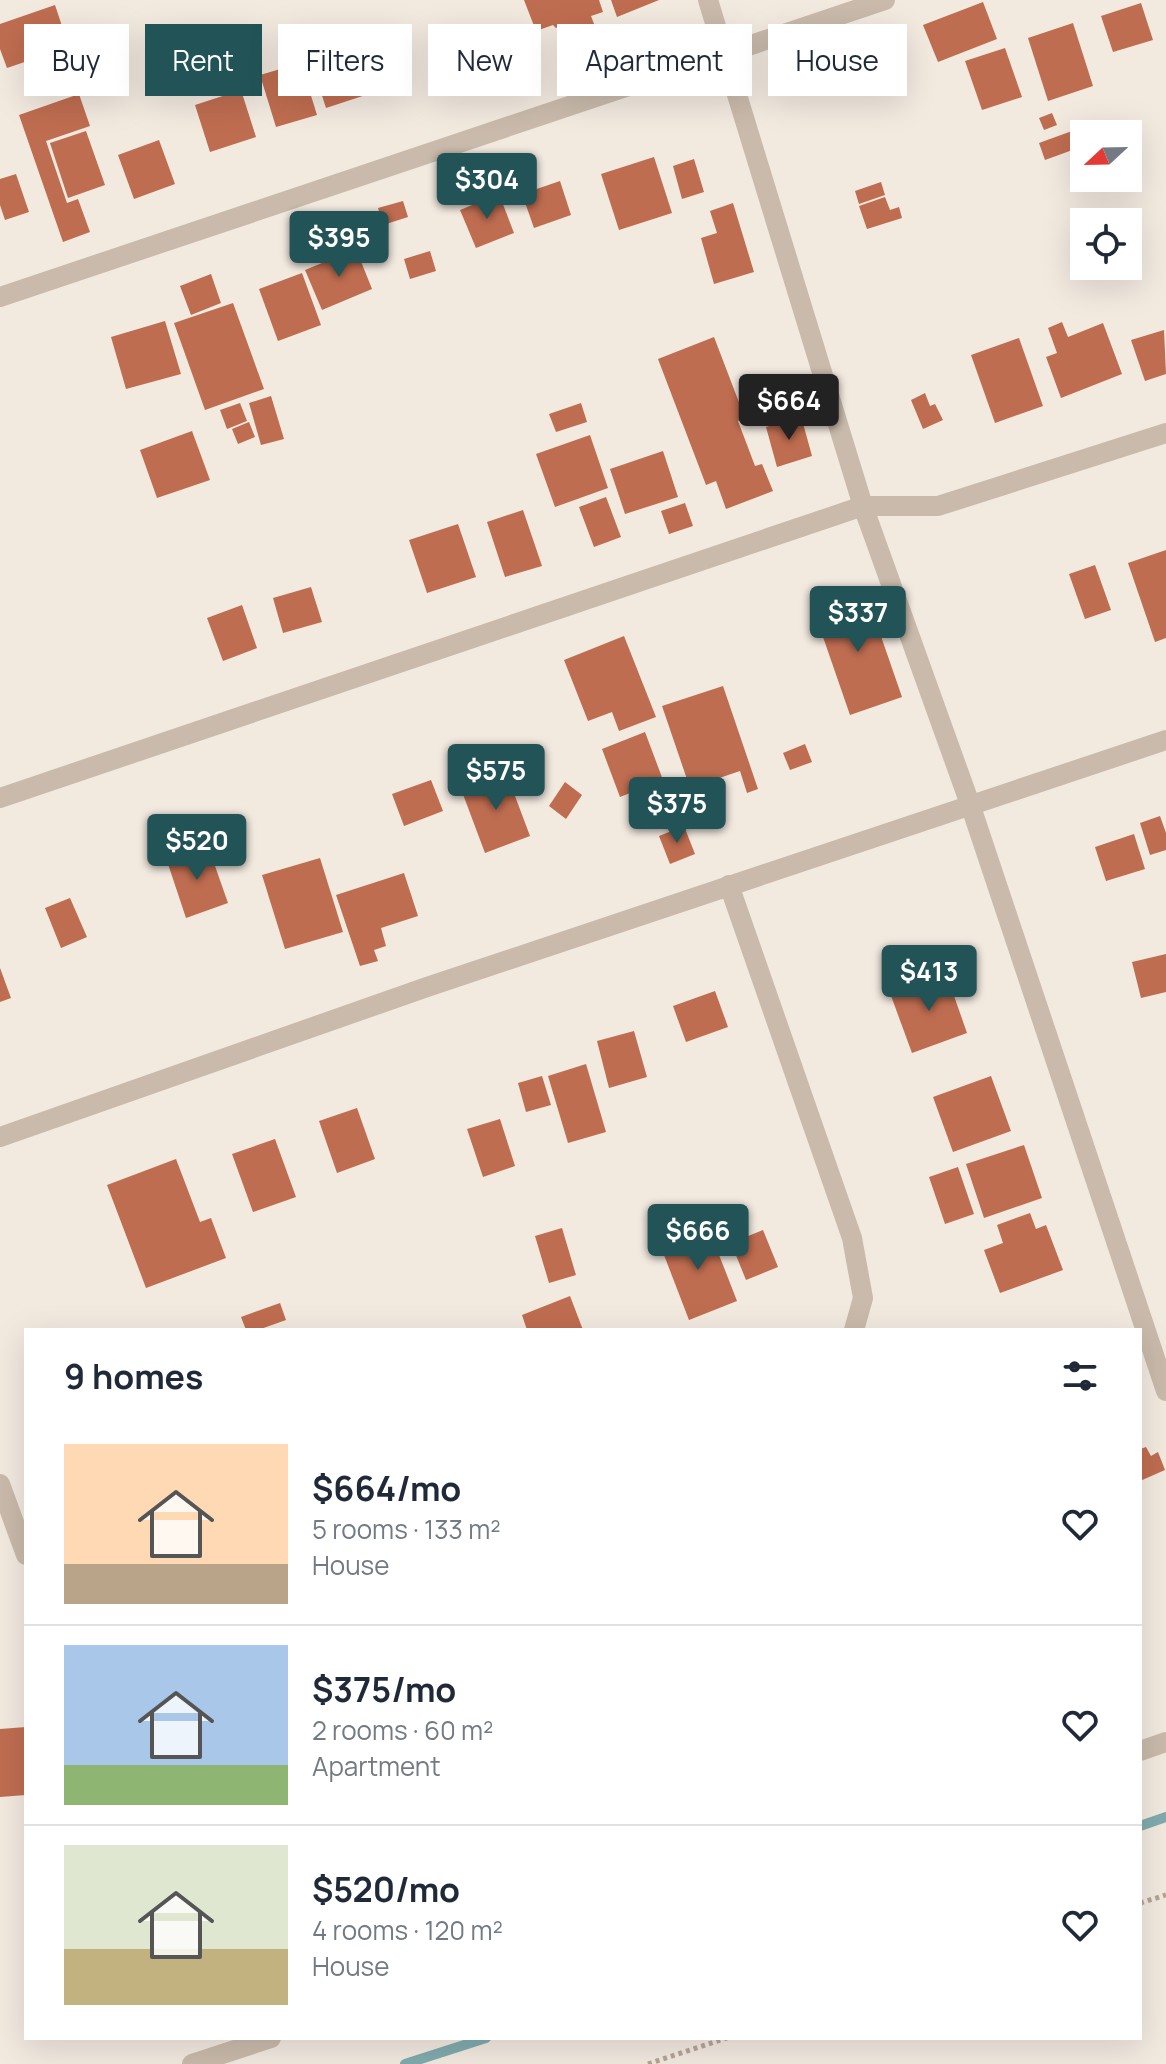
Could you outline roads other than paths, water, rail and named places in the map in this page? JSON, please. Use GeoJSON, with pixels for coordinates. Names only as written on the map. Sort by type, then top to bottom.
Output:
{"type":"FeatureCollection","features":[{"type":"Feature","properties":{"kind":"street"},"geometry":{"type":"LineString","coordinates":[[708,0],[716,24]]}},
{"type":"Feature","properties":{"kind":"street"},"geometry":{"type":"LineString","coordinates":[[752,45],[885,0]]}},
{"type":"Feature","properties":{"kind":"street"},"geometry":{"type":"LineString","coordinates":[[0,297],[601,96]]}},
{"type":"Feature","properties":{"kind":"street"},"geometry":{"type":"LineString","coordinates":[[739,96],[863,506],[970,804],[1166,1391]]}},
{"type":"Feature","properties":{"kind":"street"},"geometry":{"type":"LineString","coordinates":[[0,798],[863,506],[938,506],[1166,433]]}},
{"type":"Feature","properties":{"kind":"street"},"geometry":{"type":"LineString","coordinates":[[0,1137],[427,987],[1166,740]]}},
{"type":"Feature","properties":{"kind":"street"},"geometry":{"type":"LineString","coordinates":[[729,885],[852,1238],[863,1298],[855,1328]]}},
{"type":"Feature","properties":{"kind":"street"},"geometry":{"type":"LineString","coordinates":[[0,1484],[24,1550]]}},
{"type":"Feature","properties":{"kind":"street"},"geometry":{"type":"LineString","coordinates":[[1142,1750],[1166,1742]]}},
{"type":"Feature","properties":{"kind":"street"},"geometry":{"type":"LineString","coordinates":[[192,2064],[265,2040]]}},
{"type":"Feature","properties":{"kind":"waterway"},"geometry":{"type":"LineString","coordinates":[[1142,1825],[1166,1817]]}},
{"type":"Feature","properties":{"kind":"waterway"},"geometry":{"type":"LineString","coordinates":[[405,2064],[480,2040]]}}]}
